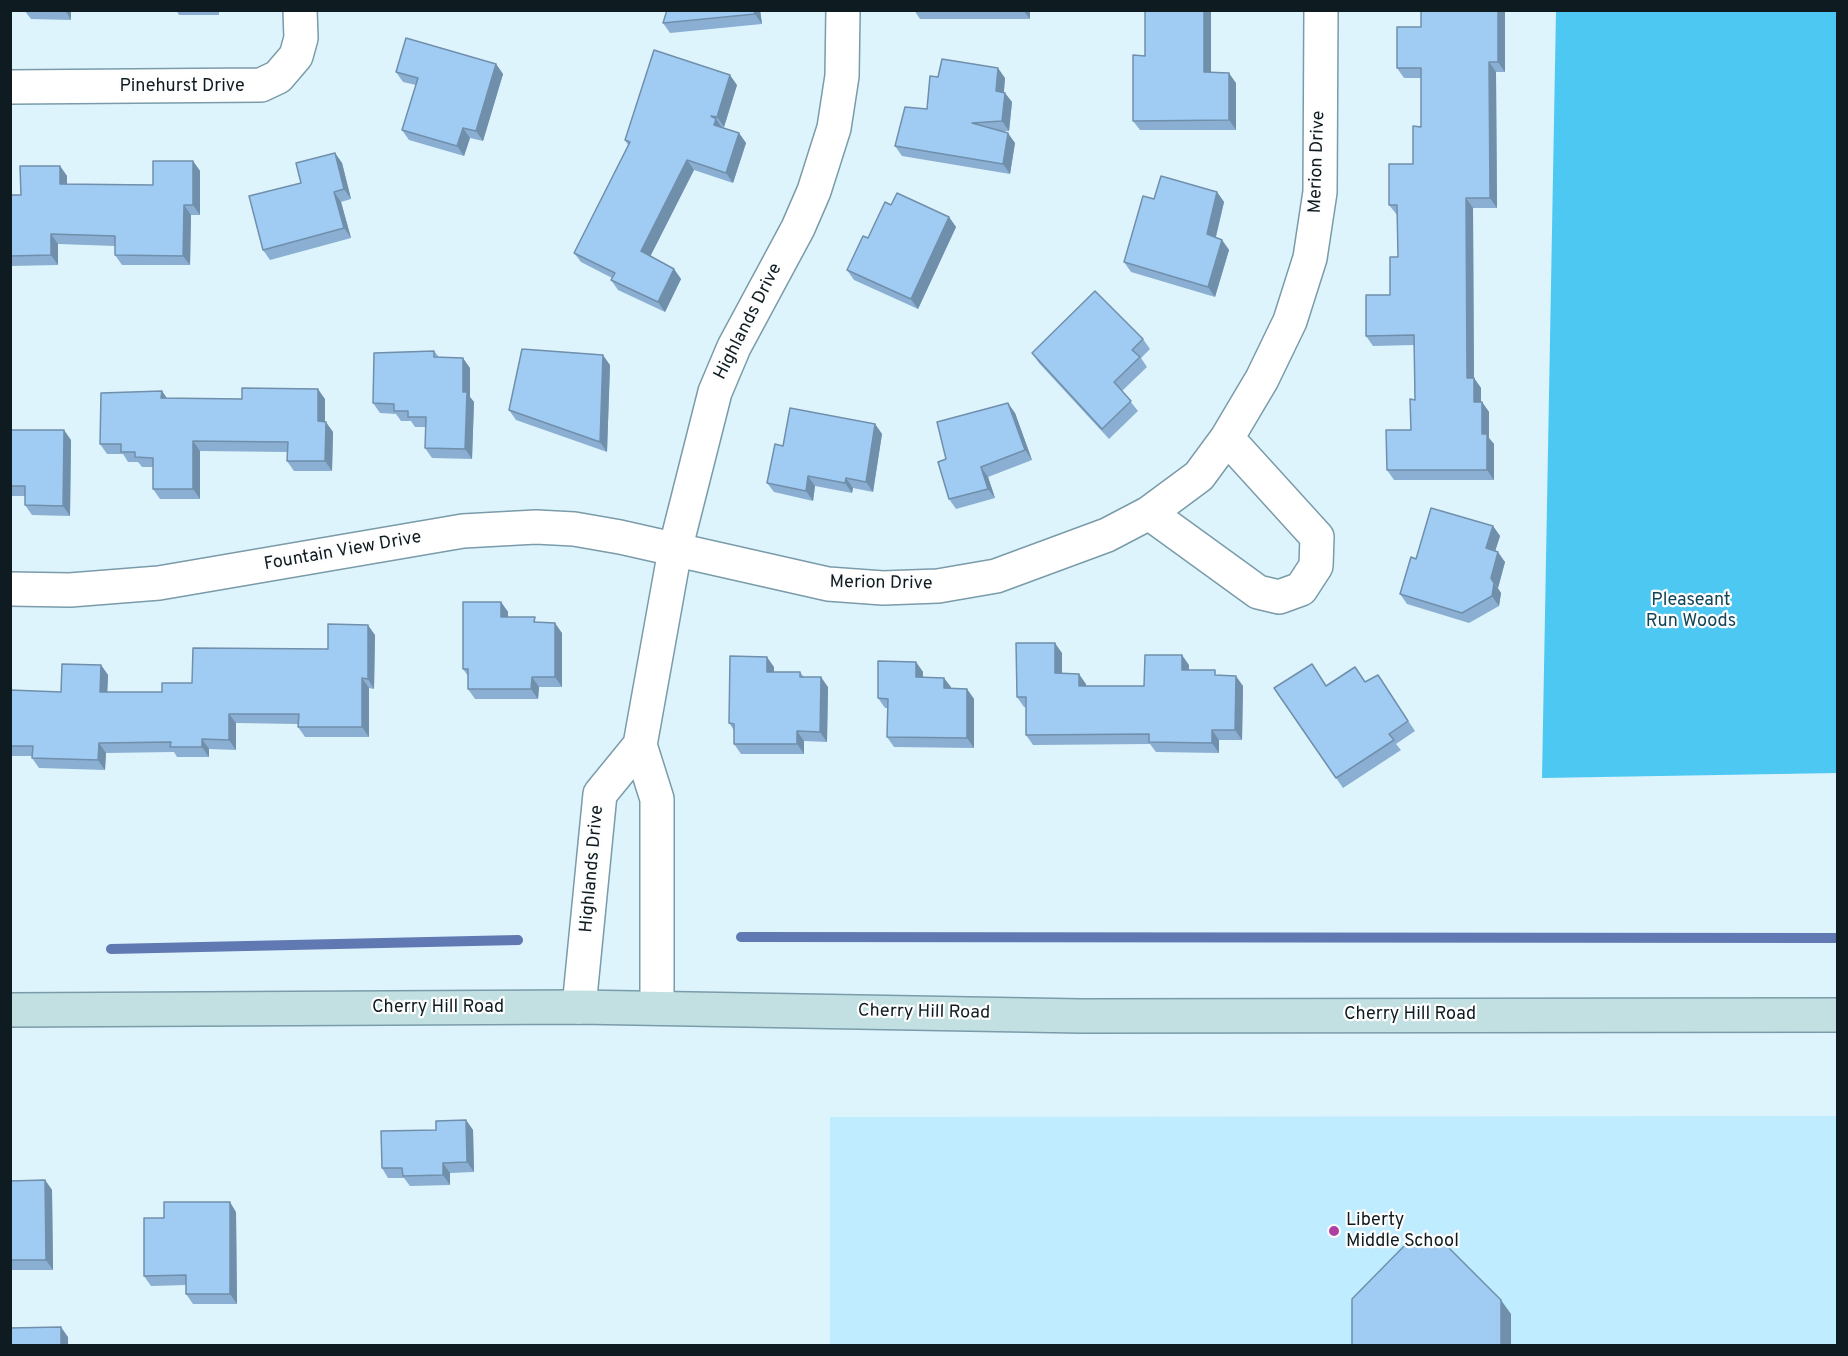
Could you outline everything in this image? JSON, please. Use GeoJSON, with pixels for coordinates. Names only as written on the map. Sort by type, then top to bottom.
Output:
{"type":"FeatureCollection","features":[{"type":"Feature","properties":{"kind":"main road","name":"Cherry Hill Road"},"geometry":{"type":"LineString","coordinates":[[10,1010],[579,1007],[1081,1016],[1838,1015]]}},
{"type":"Feature","properties":{"kind":"street","name":"Pinehurst Drive"},"geometry":{"type":"LineString","coordinates":[[10,87],[261,86],[278,77],[296,56],[300,38],[300,10]]}},
{"type":"Feature","properties":{"kind":"street","name":"Highlands Drive"},"geometry":{"type":"LineString","coordinates":[[657,1008],[657,800],[640,745],[675,550],[715,392],[734,347],[798,228],[821,170],[834,128],[842,76],[843,10]]}},
{"type":"Feature","properties":{"kind":"street","name":"Merion Drive"},"geometry":{"type":"LineString","coordinates":[[675,550],[828,584],[883,588],[938,586],[996,576],[1107,535],[1149,513],[1198,476],[1227,438],[1262,379],[1290,321],[1310,258],[1320,192],[1321,10]]}},
{"type":"Feature","properties":{"kind":"street"},"geometry":{"type":"LineString","coordinates":[[1149,513],[1258,592],[1279,597],[1301,590],[1316,566],[1317,537],[1227,438]]}},
{"type":"Feature","properties":{"kind":"street","name":"Fountain View Drive"},"geometry":{"type":"LineString","coordinates":[[10,590],[70,590],[159,583],[498,527],[574,529],[675,550]]}},
{"type":"Feature","properties":{"kind":"street","name":"Highlands Drive"},"geometry":{"type":"LineString","coordinates":[[579,1007],[600,794],[640,745]]}},
{"type":"Feature","properties":{"kind":"shaded area","name":"Liberty Middle School"},"geometry":{"type":"Polygon","coordinates":[[[1837,1116],[1837,1345],[830,1346],[830,1117],[1837,1116]]]}},
{"type":"Feature","properties":{"kind":"green space","name":"Pleaseant Run Woods"},"geometry":{"type":"Polygon","coordinates":[[[1556,11],[1837,11],[1837,773],[1542,778],[1556,11]]]}},
{"type":"Feature","properties":{"kind":"building"},"geometry":{"type":"Polygon","coordinates":[[[667,10],[754,10],[755,14],[663,23],[667,10]]]}},
{"type":"Feature","properties":{"kind":"building"},"geometry":{"type":"Polygon","coordinates":[[[1145,10],[1204,10],[1204,72],[1229,73],[1229,120],[1133,121],[1133,55],[1145,56],[1145,10]]]}},
{"type":"Feature","properties":{"kind":"building"},"geometry":{"type":"Polygon","coordinates":[[[1421,10],[1498,10],[1498,62],[1489,62],[1490,198],[1466,198],[1467,378],[1474,378],[1474,402],[1482,402],[1482,434],[1487,434],[1487,470],[1387,470],[1386,430],[1411,430],[1410,399],[1415,400],[1414,335],[1366,336],[1366,295],[1390,295],[1390,257],[1398,257],[1397,205],[1389,205],[1389,164],[1413,164],[1413,126],[1421,127],[1421,68],[1397,68],[1397,27],[1421,27],[1421,10]]]}},
{"type":"Feature","properties":{"kind":"building"},"geometry":{"type":"Polygon","coordinates":[[[406,38],[496,64],[476,131],[463,128],[457,146],[402,130],[418,78],[396,72],[406,38]]]}},
{"type":"Feature","properties":{"kind":"building"},"geometry":{"type":"Polygon","coordinates":[[[654,50],[730,75],[717,117],[711,116],[716,119],[714,125],[739,133],[726,173],[687,160],[641,251],[674,269],[658,302],[611,280],[615,273],[574,253],[630,142],[625,140],[654,50]]]}},
{"type":"Feature","properties":{"kind":"building"},"geometry":{"type":"Polygon","coordinates":[[[942,59],[998,68],[996,91],[1005,93],[1002,121],[972,123],[1008,133],[1003,164],[895,146],[905,107],[927,109],[930,76],[938,77],[942,59]]]}},
{"type":"Feature","properties":{"kind":"building"},"geometry":{"type":"Polygon","coordinates":[[[335,153],[344,189],[334,192],[344,228],[263,250],[249,196],[301,183],[296,163],[335,153]]]}},
{"type":"Feature","properties":{"kind":"building"},"geometry":{"type":"Polygon","coordinates":[[[153,161],[193,161],[193,205],[184,205],[183,256],[115,255],[115,236],[51,234],[51,255],[10,256],[10,195],[21,195],[20,166],[60,166],[60,184],[153,185],[153,161]]]}},
{"type":"Feature","properties":{"kind":"building"},"geometry":{"type":"Polygon","coordinates":[[[1161,176],[1217,192],[1207,234],[1222,240],[1208,287],[1124,262],[1143,196],[1154,199],[1161,176]]]}},
{"type":"Feature","properties":{"kind":"building"},"geometry":{"type":"Polygon","coordinates":[[[897,193],[949,217],[911,299],[847,270],[863,236],[868,238],[885,202],[891,205],[897,193]]]}},
{"type":"Feature","properties":{"kind":"building"},"geometry":{"type":"Polygon","coordinates":[[[1095,291],[1143,339],[1132,350],[1140,357],[1114,382],[1131,401],[1102,429],[1032,353],[1095,291]]]}},
{"type":"Feature","properties":{"kind":"building"},"geometry":{"type":"Polygon","coordinates":[[[522,349],[603,355],[600,442],[509,410],[522,349]]]}},
{"type":"Feature","properties":{"kind":"building"},"geometry":{"type":"Polygon","coordinates":[[[434,351],[434,357],[463,358],[463,392],[467,392],[465,449],[425,448],[426,417],[408,417],[408,411],[394,411],[394,404],[373,403],[374,353],[434,351]]]}},
{"type":"Feature","properties":{"kind":"building"},"geometry":{"type":"Polygon","coordinates":[[[242,388],[318,389],[318,421],[326,422],[325,461],[287,461],[288,442],[193,441],[193,489],[153,489],[153,458],[135,457],[135,452],[121,452],[121,444],[100,444],[101,393],[162,391],[161,398],[242,399],[242,388]]]}},
{"type":"Feature","properties":{"kind":"building"},"geometry":{"type":"Polygon","coordinates":[[[1008,403],[1025,450],[981,467],[988,489],[949,499],[938,462],[946,459],[937,422],[1008,403]]]}},
{"type":"Feature","properties":{"kind":"building"},"geometry":{"type":"Polygon","coordinates":[[[790,408],[875,424],[866,482],[846,478],[845,483],[808,476],[806,491],[767,483],[775,444],[783,446],[790,408]]]}},
{"type":"Feature","properties":{"kind":"building"},"geometry":{"type":"Polygon","coordinates":[[[10,430],[64,430],[63,506],[25,505],[25,486],[10,486],[10,430]]]}},
{"type":"Feature","properties":{"kind":"building"},"geometry":{"type":"Polygon","coordinates":[[[1431,508],[1493,526],[1486,548],[1498,552],[1491,578],[1494,583],[1492,596],[1462,613],[1400,594],[1411,557],[1416,559],[1431,508]]]}},
{"type":"Feature","properties":{"kind":"building"},"geometry":{"type":"Polygon","coordinates":[[[463,602],[501,602],[501,617],[535,617],[534,622],[555,623],[555,677],[532,677],[531,689],[468,689],[468,669],[463,669],[463,602]]]}},
{"type":"Feature","properties":{"kind":"building"},"geometry":{"type":"Polygon","coordinates":[[[328,624],[368,625],[368,679],[362,678],[362,727],[298,727],[299,714],[229,714],[229,740],[202,739],[202,747],[170,747],[171,742],[99,743],[98,760],[32,758],[33,746],[10,746],[10,690],[61,692],[62,664],[101,665],[100,692],[162,692],[162,683],[192,683],[193,648],[328,649],[328,624]]]}},
{"type":"Feature","properties":{"kind":"building"},"geometry":{"type":"Polygon","coordinates":[[[1016,643],[1055,643],[1055,673],[1079,674],[1079,686],[1144,686],[1145,655],[1182,655],[1182,670],[1215,670],[1215,675],[1236,676],[1235,730],[1212,730],[1212,743],[1149,742],[1149,734],[1026,735],[1026,697],[1017,697],[1016,643]]]}},
{"type":"Feature","properties":{"kind":"building"},"geometry":{"type":"Polygon","coordinates":[[[730,656],[767,657],[767,672],[800,672],[800,677],[821,677],[820,732],[797,731],[797,744],[734,744],[734,724],[729,723],[730,656]]]}},
{"type":"Feature","properties":{"kind":"building"},"geometry":{"type":"Polygon","coordinates":[[[878,661],[916,662],[916,677],[944,678],[944,688],[967,689],[967,738],[887,737],[888,699],[878,698],[878,661]]]}},
{"type":"Feature","properties":{"kind":"building"},"geometry":{"type":"Polygon","coordinates":[[[1312,664],[1326,686],[1355,667],[1365,682],[1378,675],[1408,721],[1389,734],[1394,740],[1336,778],[1274,688],[1312,664]]]}},
{"type":"Feature","properties":{"kind":"building"},"geometry":{"type":"Polygon","coordinates":[[[466,1120],[467,1162],[443,1163],[443,1175],[403,1176],[402,1168],[382,1168],[381,1131],[436,1130],[436,1121],[466,1120]]]}},
{"type":"Feature","properties":{"kind":"building"},"geometry":{"type":"Polygon","coordinates":[[[45,1180],[46,1260],[10,1260],[10,1181],[45,1180]]]}},
{"type":"Feature","properties":{"kind":"building"},"geometry":{"type":"Polygon","coordinates":[[[164,1202],[230,1202],[230,1294],[186,1294],[186,1275],[144,1276],[144,1218],[164,1218],[164,1202]]]}},
{"type":"Feature","properties":{"kind":"building"},"geometry":{"type":"Polygon","coordinates":[[[1408,1242],[1444,1243],[1501,1300],[1501,1346],[1352,1346],[1352,1299],[1408,1242]]]}},
{"type":"Feature","properties":{"kind":"building"},"geometry":{"type":"Polygon","coordinates":[[[61,1327],[61,1346],[10,1346],[10,1328],[61,1327]]]}},
{"type":"Feature","properties":{"kind":"waterway"},"geometry":{"type":"LineString","coordinates":[[741,937],[1838,938]]}},
{"type":"Feature","properties":{"kind":"waterway"},"geometry":{"type":"LineString","coordinates":[[111,949],[518,940]]}},
{"type":"Feature","properties":{"kind":"place","name":"Liberty Middle School"},"geometry":{"type":"Point","coordinates":[1334,1231]}}]}
